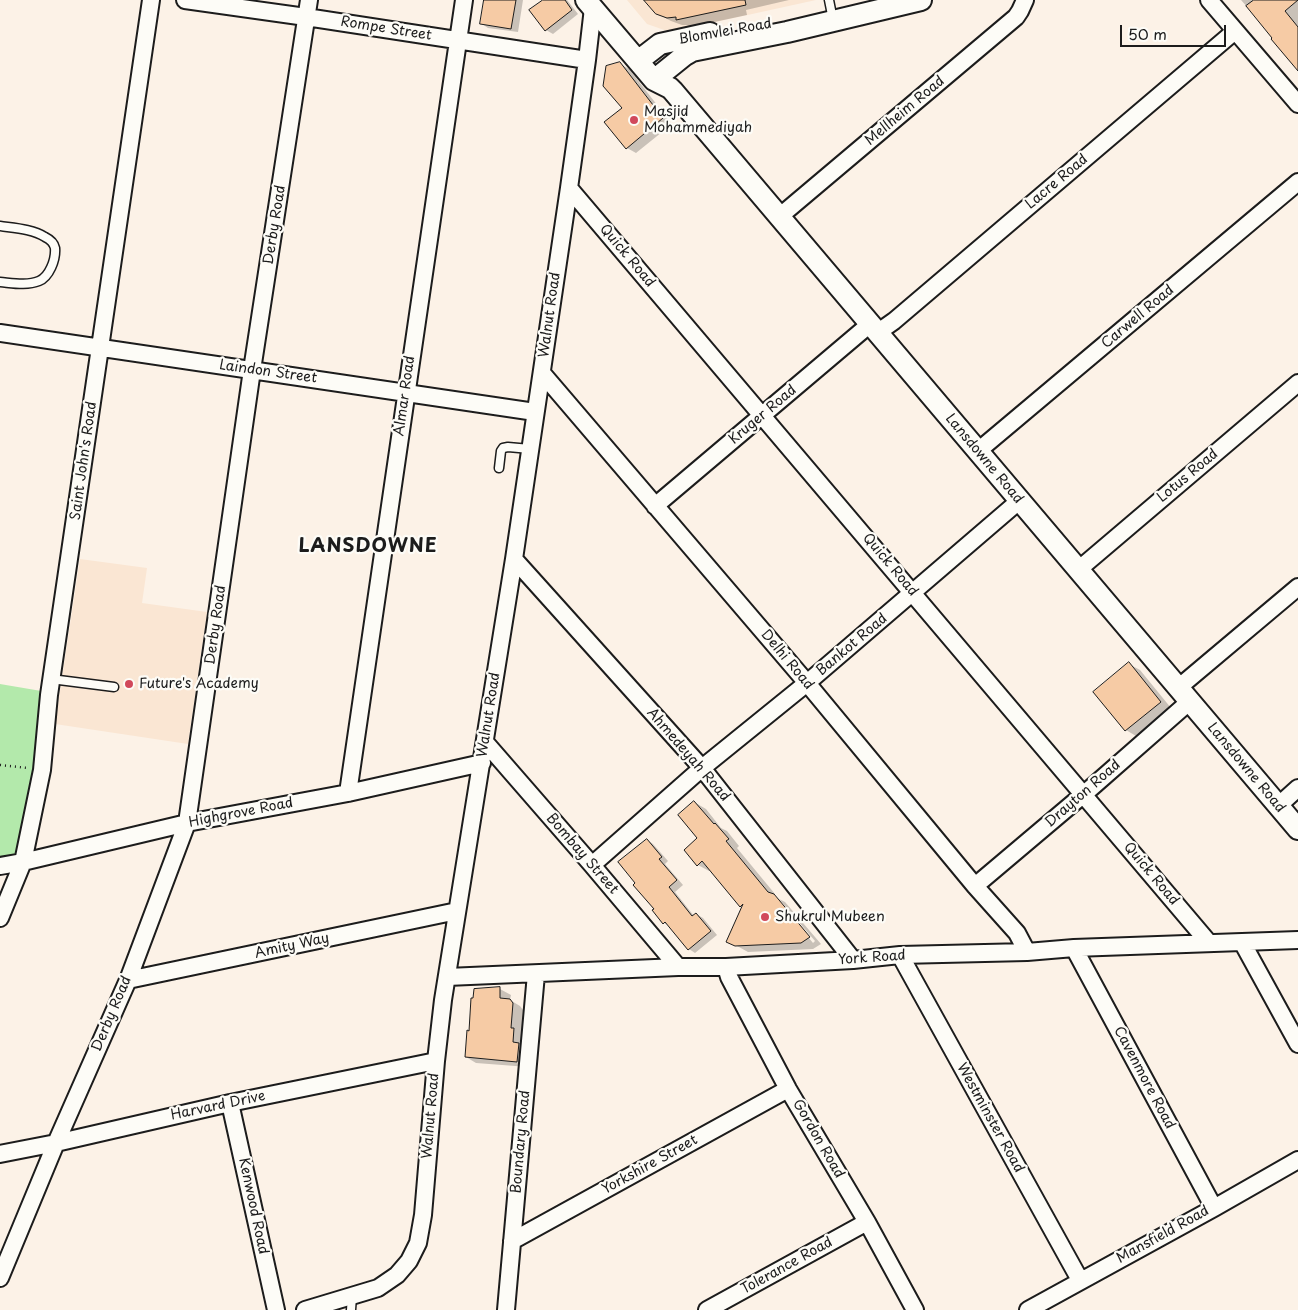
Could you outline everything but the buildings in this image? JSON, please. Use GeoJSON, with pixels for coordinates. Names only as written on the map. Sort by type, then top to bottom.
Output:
{"type":"FeatureCollection","features":[{"type":"Feature","properties":{"kind":"street","name":"Saint John's Road"},"geometry":{"type":"LineString","coordinates":[[0,918],[24,862],[42,770],[52,679],[151,0]]}},
{"type":"Feature","properties":{"kind":"street","name":"Rompe Street"},"geometry":{"type":"LineString","coordinates":[[185,0],[458,40],[588,56]]}},
{"type":"Feature","properties":{"kind":"street","name":"Derby Road"},"geometry":{"type":"LineString","coordinates":[[0,1278],[56,1143],[128,980],[188,823],[252,370],[309,0]]}},
{"type":"Feature","properties":{"kind":"street","name":"Almar Road"},"geometry":{"type":"LineString","coordinates":[[348,793],[464,0]]}},
{"type":"Feature","properties":{"kind":"street","name":"Blomvlei Road"},"geometry":{"type":"LineString","coordinates":[[663,80],[685,54],[692,51],[787,32],[875,8],[921,0]]}},
{"type":"Feature","properties":{"kind":"street","name":"Mellheim Road"},"geometry":{"type":"LineString","coordinates":[[779,217],[1016,17],[1025,0]]}},
{"type":"Feature","properties":{"kind":"street"},"geometry":{"type":"LineString","coordinates":[[1209,0],[1298,104]]}},
{"type":"Feature","properties":{"kind":"street","name":"Lansdowne Road"},"geometry":{"type":"LineString","coordinates":[[594,3],[615,34],[643,56]]}},
{"type":"Feature","properties":{"kind":"street","name":"Lansdowne Road"},"geometry":{"type":"LineString","coordinates":[[594,3],[643,56],[1298,829]]}},
{"type":"Feature","properties":{"kind":"street","name":"Walnut Road"},"geometry":{"type":"LineString","coordinates":[[306,1310],[351,1303],[378,1288],[397,1275],[409,1261],[418,1244],[423,1215],[436,1061],[447,977],[514,559],[588,56],[594,3]]}},
{"type":"Feature","properties":{"kind":"street","name":"Blomvlei Road"},"geometry":{"type":"LineString","coordinates":[[643,56],[660,44],[723,30],[795,22],[826,22]]}},
{"type":"Feature","properties":{"kind":"street","name":"Lacre Road"},"geometry":{"type":"LineString","coordinates":[[874,328],[902,314],[1235,31]]}},
{"type":"Feature","properties":{"kind":"street"},"geometry":{"type":"LineString","coordinates":[[588,56],[599,40],[615,34]]}},
{"type":"Feature","properties":{"kind":"street","name":"Carwell Road"},"geometry":{"type":"LineString","coordinates":[[978,451],[1298,182]]}},
{"type":"Feature","properties":{"kind":"street","name":"Quick Road"},"geometry":{"type":"LineString","coordinates":[[569,188],[1209,943]]}},
{"type":"Feature","properties":{"kind":"street","name":"Kruger Road"},"geometry":{"type":"LineString","coordinates":[[655,506],[763,415],[874,328]]}},
{"type":"Feature","properties":{"kind":"street","name":"Laindon Street"},"geometry":{"type":"LineString","coordinates":[[0,333],[535,412]]}},
{"type":"Feature","properties":{"kind":"street","name":"Delhi Road"},"geometry":{"type":"LineString","coordinates":[[542,373],[807,683],[1016,933],[1027,952]]}},
{"type":"Feature","properties":{"kind":"street","name":"Lotus Road"},"geometry":{"type":"LineString","coordinates":[[1078,570],[1298,383]]}},
{"type":"Feature","properties":{"kind":"street","name":"Bankot Road"},"geometry":{"type":"LineString","coordinates":[[592,865],[702,768],[807,683],[1019,501]]}},
{"type":"Feature","properties":{"kind":"street","name":"Ahmedeyah Road"},"geometry":{"type":"LineString","coordinates":[[514,559],[702,768],[853,960]]}},
{"type":"Feature","properties":{"kind":"street","name":"Drayton Road"},"geometry":{"type":"LineString","coordinates":[[975,886],[1083,794],[1183,695],[1298,586]]}},
{"type":"Feature","properties":{"kind":"street","name":"Bombay Street"},"geometry":{"type":"LineString","coordinates":[[485,742],[678,967]]}},
{"type":"Feature","properties":{"kind":"street","name":"Highgrove Road"},"geometry":{"type":"LineString","coordinates":[[0,866],[188,823],[348,793],[482,763]]}},
{"type":"Feature","properties":{"kind":"street"},"geometry":{"type":"LineString","coordinates":[[1278,806],[1298,788]]}},
{"type":"Feature","properties":{"kind":"street","name":"Amity Way"},"geometry":{"type":"LineString","coordinates":[[128,980],[457,912]]}},
{"type":"Feature","properties":{"kind":"street","name":"York Road"},"geometry":{"type":"LineString","coordinates":[[447,977],[678,967],[726,967],[900,956],[1298,940]]}},
{"type":"Feature","properties":{"kind":"street"},"geometry":{"type":"LineString","coordinates":[[1242,942],[1298,1044]]}},
{"type":"Feature","properties":{"kind":"street","name":"Cavenmore Road"},"geometry":{"type":"LineString","coordinates":[[1074,948],[1214,1208]]}},
{"type":"Feature","properties":{"kind":"street","name":"Westminster Road"},"geometry":{"type":"LineString","coordinates":[[900,956],[1080,1280]]}},
{"type":"Feature","properties":{"kind":"street","name":"Gordon Road"},"geometry":{"type":"LineString","coordinates":[[726,967],[729,977],[788,1089],[867,1222],[915,1310]]}},
{"type":"Feature","properties":{"kind":"street","name":"Boundary Road"},"geometry":{"type":"LineString","coordinates":[[506,1310],[536,974]]}},
{"type":"Feature","properties":{"kind":"street","name":"Harvard Drive"},"geometry":{"type":"LineString","coordinates":[[0,1154],[230,1103],[436,1061]]}},
{"type":"Feature","properties":{"kind":"street","name":"Yorkshire Street"},"geometry":{"type":"LineString","coordinates":[[512,1241],[788,1089]]}},
{"type":"Feature","properties":{"kind":"street","name":"Kenwood Road"},"geometry":{"type":"LineString","coordinates":[[230,1103],[276,1310]]}},
{"type":"Feature","properties":{"kind":"street","name":"Mansfield Road"},"geometry":{"type":"LineString","coordinates":[[1028,1310],[1298,1160]]}},
{"type":"Feature","properties":{"kind":"street","name":"Tolerance Road"},"geometry":{"type":"LineString","coordinates":[[708,1310],[867,1222]]}},
{"type":"Feature","properties":{"kind":"lane"},"geometry":{"type":"LineString","coordinates":[[826,22],[829,0]]}},
{"type":"Feature","properties":{"kind":"lane"},"geometry":{"type":"LineString","coordinates":[[0,226],[38,233],[52,242],[55,248],[50,270],[41,281],[24,284],[0,282]]}},
{"type":"Feature","properties":{"kind":"lane"},"geometry":{"type":"LineString","coordinates":[[499,468],[503,448],[530,449]]}},
{"type":"Feature","properties":{"kind":"lane"},"geometry":{"type":"LineString","coordinates":[[52,679],[114,687]]}},
{"type":"Feature","properties":{"kind":"path"},"geometry":{"type":"LineString","coordinates":[[0,765],[42,770]]}},
{"type":"Feature","properties":{"kind":"shaded area"},"geometry":{"type":"Polygon","coordinates":[[[627,0],[816,0],[670,32],[647,24],[627,0]]]}},
{"type":"Feature","properties":{"kind":"shaded area","name":"Future's Academy"},"geometry":{"type":"Polygon","coordinates":[[[80,559],[147,568],[142,603],[207,612],[188,744],[55,724],[80,559]]]}},
{"type":"Feature","properties":{"kind":"green space"},"geometry":{"type":"Polygon","coordinates":[[[0,684],[53,693],[28,861],[0,866],[0,684]]]}},
{"type":"Feature","properties":{"kind":"place","name":"Masjid Mohammediyah"},"geometry":{"type":"Point","coordinates":[634,120]}},
{"type":"Feature","properties":{"kind":"place","name":"Future's Academy"},"geometry":{"type":"Point","coordinates":[129,684]}},
{"type":"Feature","properties":{"kind":"place","name":"Shukrul Mubeen"},"geometry":{"type":"Point","coordinates":[765,917]}},
{"type":"Feature","properties":{"kind":"district","name":"LANSDOWNE"},"geometry":{"type":"Point","coordinates":[368,547]}}]}
